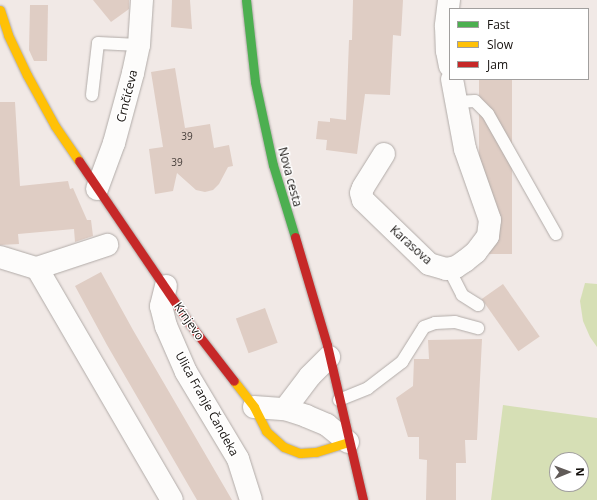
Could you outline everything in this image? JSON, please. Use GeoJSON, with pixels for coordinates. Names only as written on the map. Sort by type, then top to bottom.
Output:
{"type":"FeatureCollection","features":[{"type":"Feature","properties":{"kind":"street","name":"Crnčićeva"},"geometry":{"type":"LineString","coordinates":[[97,189],[114,143],[139,45],[142,0]]}},
{"type":"Feature","properties":{"kind":"street","name":"Nova cesta"},"geometry":{"type":"LineString","coordinates":[[246,0],[255,82],[273,165],[329,356]]}},
{"type":"Feature","properties":{"kind":"street"},"geometry":{"type":"LineString","coordinates":[[449,61],[446,26],[450,0]]}},
{"type":"Feature","properties":{"kind":"street","name":"Krnjevo"},"geometry":{"type":"LineString","coordinates":[[0,10],[8,34],[46,111],[97,189],[166,286],[189,323],[254,407],[266,431],[284,447],[300,453],[316,452],[348,442]]}},
{"type":"Feature","properties":{"kind":"street"},"geometry":{"type":"LineString","coordinates":[[449,269],[456,267],[476,252],[488,236],[490,220],[465,149],[452,80]]}},
{"type":"Feature","properties":{"kind":"street","name":"Karasova"},"geometry":{"type":"LineString","coordinates":[[384,154],[363,188],[363,200],[429,264],[438,268],[449,269]]}},
{"type":"Feature","properties":{"kind":"street"},"geometry":{"type":"LineString","coordinates":[[0,257],[38,268],[107,245]]}},
{"type":"Feature","properties":{"kind":"street"},"geometry":{"type":"LineString","coordinates":[[38,268],[172,500]]}},
{"type":"Feature","properties":{"kind":"street","name":"Ulica Franje Čandeka"},"geometry":{"type":"LineString","coordinates":[[166,286],[161,306],[166,326],[186,372],[238,459],[251,500]]}},
{"type":"Feature","properties":{"kind":"street"},"geometry":{"type":"LineString","coordinates":[[329,356],[362,500]]}},
{"type":"Feature","properties":{"kind":"street"},"geometry":{"type":"LineString","coordinates":[[285,409],[310,376],[329,356]]}},
{"type":"Feature","properties":{"kind":"street"},"geometry":{"type":"LineString","coordinates":[[254,407],[285,409],[327,425],[348,442]]}},
{"type":"Feature","properties":{"kind":"lane"},"geometry":{"type":"LineString","coordinates":[[92,95],[98,44],[139,45]]}},
{"type":"Feature","properties":{"kind":"lane"},"geometry":{"type":"LineString","coordinates":[[456,102],[475,101],[488,114],[556,234]]}},
{"type":"Feature","properties":{"kind":"lane"},"geometry":{"type":"LineString","coordinates":[[449,269],[462,296],[478,305]]}},
{"type":"Feature","properties":{"kind":"lane"},"geometry":{"type":"LineString","coordinates":[[339,400],[368,388],[402,362],[424,327],[435,323],[455,322],[478,328]]}},
{"type":"Feature","properties":{"kind":"green space"},"geometry":{"type":"Polygon","coordinates":[[[585,283],[597,284],[597,347],[590,337],[583,321],[580,301],[585,283]]]}},
{"type":"Feature","properties":{"kind":"green space"},"geometry":{"type":"Polygon","coordinates":[[[503,405],[597,418],[597,500],[491,500],[503,405]]]}},
{"type":"Feature","properties":{"kind":"building"},"geometry":{"type":"Polygon","coordinates":[[[93,0],[129,0],[129,9],[111,22],[93,0]]]}},
{"type":"Feature","properties":{"kind":"building"},"geometry":{"type":"Polygon","coordinates":[[[172,0],[190,0],[192,29],[171,27],[172,0]]]}},
{"type":"Feature","properties":{"kind":"building"},"geometry":{"type":"Polygon","coordinates":[[[353,0],[403,0],[401,36],[393,35],[390,95],[365,94],[357,154],[326,150],[327,140],[316,139],[318,121],[330,122],[330,118],[346,120],[349,40],[352,40],[353,0]]]}},
{"type":"Feature","properties":{"kind":"building"},"geometry":{"type":"Polygon","coordinates":[[[30,5],[48,5],[47,61],[34,61],[29,50],[30,5]]]}},
{"type":"Feature","properties":{"kind":"building"},"geometry":{"type":"Polygon","coordinates":[[[175,68],[185,128],[210,124],[214,148],[229,145],[233,166],[228,167],[219,184],[213,190],[205,192],[196,190],[177,173],[173,191],[155,194],[149,149],[163,147],[151,72],[175,68]]]}},
{"type":"Feature","properties":{"kind":"building"},"geometry":{"type":"Polygon","coordinates":[[[479,80],[512,80],[512,254],[479,254],[479,80]]]}},
{"type":"Feature","properties":{"kind":"building"},"geometry":{"type":"Polygon","coordinates":[[[0,102],[15,102],[20,186],[68,181],[70,189],[73,188],[87,220],[91,220],[93,236],[75,242],[74,229],[18,234],[19,244],[0,245],[0,102]]]}},
{"type":"Feature","properties":{"kind":"building"},"geometry":{"type":"Polygon","coordinates":[[[101,272],[232,500],[197,500],[107,345],[75,286],[101,272]]]}},
{"type":"Feature","properties":{"kind":"building"},"geometry":{"type":"Polygon","coordinates":[[[503,284],[540,336],[518,351],[482,299],[503,284]]]}},
{"type":"Feature","properties":{"kind":"building"},"geometry":{"type":"Polygon","coordinates":[[[265,308],[278,343],[249,353],[236,319],[265,308]]]}},
{"type":"Feature","properties":{"kind":"building"},"geometry":{"type":"Polygon","coordinates":[[[482,339],[477,440],[465,440],[466,463],[456,463],[456,500],[426,500],[427,460],[419,459],[419,437],[408,437],[396,398],[413,386],[414,359],[429,359],[428,340],[482,339]]]}},
{"type":"Feature","properties":{"kind":"traffic: fast"},"geometry":{"type":"LineString","coordinates":[[246,0],[255,82],[273,165],[295,237]]}},
{"type":"Feature","properties":{"kind":"traffic: slow"},"geometry":{"type":"LineString","coordinates":[[0,10],[8,35],[27,75],[55,126],[79,161]]}},
{"type":"Feature","properties":{"kind":"traffic: slow"},"geometry":{"type":"LineString","coordinates":[[234,381],[254,407],[266,431],[284,447],[300,453],[316,452],[348,442]]}},
{"type":"Feature","properties":{"kind":"traffic: jam"},"geometry":{"type":"LineString","coordinates":[[79,161],[189,323],[234,381]]}},
{"type":"Feature","properties":{"kind":"traffic: jam"},"geometry":{"type":"LineString","coordinates":[[295,237],[327,345],[363,500]]}}]}
